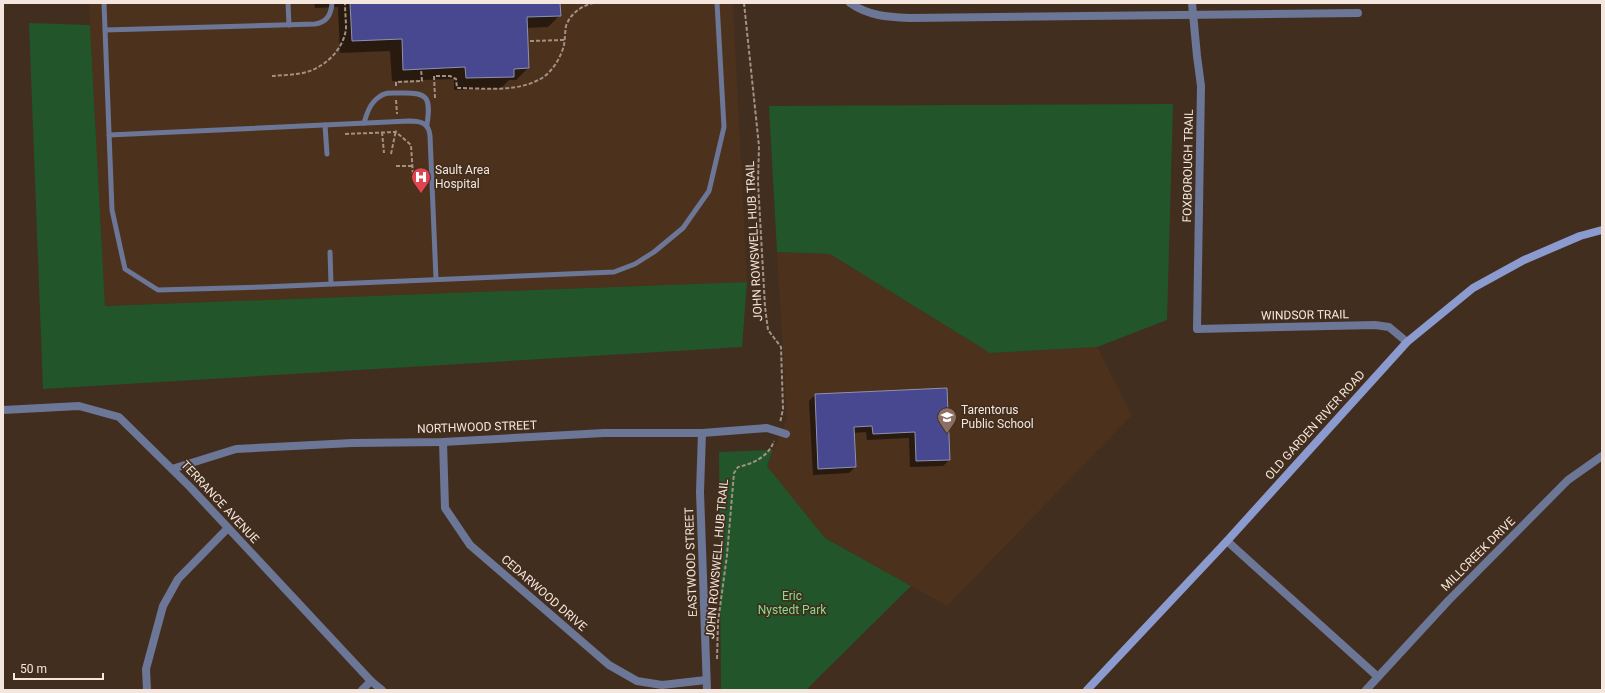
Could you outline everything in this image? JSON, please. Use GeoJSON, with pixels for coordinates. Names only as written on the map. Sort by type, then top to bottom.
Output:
{"type":"FeatureCollection","features":[{"type":"Feature","properties":{"kind":"main road","name":"OLD GARDEN RIVER ROAD"},"geometry":{"type":"LineString","coordinates":[[1087,690],[1227,541],[1407,342],[1473,288],[1524,260],[1580,236],[1602,230]]}},
{"type":"Feature","properties":{"kind":"street"},"geometry":{"type":"LineString","coordinates":[[850,3],[862,11],[885,16],[910,18],[1358,13]]}},
{"type":"Feature","properties":{"kind":"street","name":"FOXBOROUGH TRAIL"},"geometry":{"type":"LineString","coordinates":[[1192,3],[1201,86],[1197,329]]}},
{"type":"Feature","properties":{"kind":"street","name":"WINDSOR TRAIL"},"geometry":{"type":"LineString","coordinates":[[1197,329],[1375,325],[1389,327],[1407,342]]}},
{"type":"Feature","properties":{"kind":"street","name":"TERRANCE AVENUE"},"geometry":{"type":"LineString","coordinates":[[3,410],[79,406],[119,417],[172,469],[382,690]]}},
{"type":"Feature","properties":{"kind":"street","name":"NORTHWOOD STREET"},"geometry":{"type":"LineString","coordinates":[[172,469],[236,449],[352,443],[443,442],[604,433],[702,433],[767,428],[782,433]]}},
{"type":"Feature","properties":{"kind":"street","name":"EASTWOOD STREET"},"geometry":{"type":"LineString","coordinates":[[702,433],[700,492],[706,680],[708,690]]}},
{"type":"Feature","properties":{"kind":"street","name":"CEDARWOOD DRIVE"},"geometry":{"type":"LineString","coordinates":[[443,442],[445,508],[470,545],[609,666],[637,681],[662,685],[706,680]]}},
{"type":"Feature","properties":{"kind":"street","name":"MILLCREEK DRIVE"},"geometry":{"type":"LineString","coordinates":[[1366,690],[1448,601],[1568,480],[1602,456]]}},
{"type":"Feature","properties":{"kind":"street"},"geometry":{"type":"LineString","coordinates":[[147,690],[146,669],[163,606],[178,579],[228,528]]}},
{"type":"Feature","properties":{"kind":"street"},"geometry":{"type":"LineString","coordinates":[[1227,541],[1378,677]]}},
{"type":"Feature","properties":{"kind":"street"},"geometry":{"type":"LineString","coordinates":[[362,690],[371,680]]}},
{"type":"Feature","properties":{"kind":"lane"},"geometry":{"type":"LineString","coordinates":[[104,3],[112,210],[125,269],[158,290],[614,272],[635,264],[654,252],[683,228],[709,190],[724,127],[718,3]]}},
{"type":"Feature","properties":{"kind":"lane"},"geometry":{"type":"LineString","coordinates":[[288,3],[289,25]]}},
{"type":"Feature","properties":{"kind":"lane"},"geometry":{"type":"LineString","coordinates":[[105,30],[321,23],[330,16],[332,3]]}},
{"type":"Feature","properties":{"kind":"lane"},"geometry":{"type":"LineString","coordinates":[[364,123],[368,110],[378,98],[384,94],[416,92],[422,94],[426,99],[428,115],[427,125],[431,148],[436,279]]}},
{"type":"Feature","properties":{"kind":"lane"},"geometry":{"type":"LineString","coordinates":[[109,135],[419,121],[427,125]]}},
{"type":"Feature","properties":{"kind":"lane"},"geometry":{"type":"LineString","coordinates":[[325,125],[326,154]]}},
{"type":"Feature","properties":{"kind":"lane"},"geometry":{"type":"LineString","coordinates":[[330,252],[331,284]]}},
{"type":"Feature","properties":{"kind":"path"},"geometry":{"type":"LineString","coordinates":[[272,76],[305,73],[325,63],[335,53],[344,36],[346,27],[345,3]]}},
{"type":"Feature","properties":{"kind":"path"},"geometry":{"type":"LineString","coordinates":[[426,99],[435,98],[434,76],[450,76],[456,79],[457,88],[508,88],[526,84],[543,77],[556,64],[564,47],[566,26],[571,17],[578,9],[593,3]]}},
{"type":"Feature","properties":{"kind":"path","name":"JOHN ROWSWELL HUB TRAIL"},"geometry":{"type":"LineString","coordinates":[[717,662],[718,622],[724,583],[734,472],[738,467],[760,458],[772,448],[782,433],[783,409],[781,347],[768,330],[765,307],[758,182],[759,146],[744,3]]}},
{"type":"Feature","properties":{"kind":"path"},"geometry":{"type":"LineString","coordinates":[[530,41],[565,40]]}},
{"type":"Feature","properties":{"kind":"path"},"geometry":{"type":"LineString","coordinates":[[391,154],[397,122],[396,82],[422,81],[422,69]]}},
{"type":"Feature","properties":{"kind":"path"},"geometry":{"type":"LineString","coordinates":[[382,132],[384,153]]}},
{"type":"Feature","properties":{"kind":"path"},"geometry":{"type":"LineString","coordinates":[[345,134],[396,132],[411,145],[413,176]]}},
{"type":"Feature","properties":{"kind":"path"},"geometry":{"type":"LineString","coordinates":[[396,166],[412,166]]}},
{"type":"Feature","properties":{"kind":"shaded area","name":"Sault Area Hospital"},"geometry":{"type":"Polygon","coordinates":[[[89,3],[733,3],[747,282],[105,306],[89,3]]]}},
{"type":"Feature","properties":{"kind":"shaded area","name":"Tarentorus Public School"},"geometry":{"type":"Polygon","coordinates":[[[777,252],[830,254],[990,353],[1097,347],[1132,415],[947,606],[825,538],[767,466],[787,418],[777,252]]]}},
{"type":"Feature","properties":{"kind":"green space"},"geometry":{"type":"Polygon","coordinates":[[[29,23],[90,25],[105,306],[747,282],[742,347],[43,389],[29,23]]]}},
{"type":"Feature","properties":{"kind":"green space"},"geometry":{"type":"Polygon","coordinates":[[[1173,104],[1167,320],[1097,347],[990,353],[830,254],[777,252],[769,106],[1173,104]]]}},
{"type":"Feature","properties":{"kind":"green space","name":"Eric Nystedt Park"},"geometry":{"type":"Polygon","coordinates":[[[773,450],[767,466],[825,538],[911,586],[806,690],[721,690],[719,452],[773,450]]]}},
{"type":"Feature","properties":{"kind":"building"},"geometry":{"type":"Polygon","coordinates":[[[350,3],[560,3],[561,16],[527,17],[529,68],[514,69],[514,77],[466,78],[465,67],[403,70],[402,39],[352,41],[350,3]]]}},
{"type":"Feature","properties":{"kind":"building"},"geometry":{"type":"Polygon","coordinates":[[[947,388],[950,460],[916,461],[915,432],[873,434],[872,426],[854,427],[856,467],[818,469],[815,394],[947,388]]]}},
{"type":"Feature","properties":{"kind":"place","name":"Sault Area Hospital"},"geometry":{"type":"Point","coordinates":[421,194]}},
{"type":"Feature","properties":{"kind":"place","name":"Tarentorus Public School"},"geometry":{"type":"Point","coordinates":[947,434]}}]}
